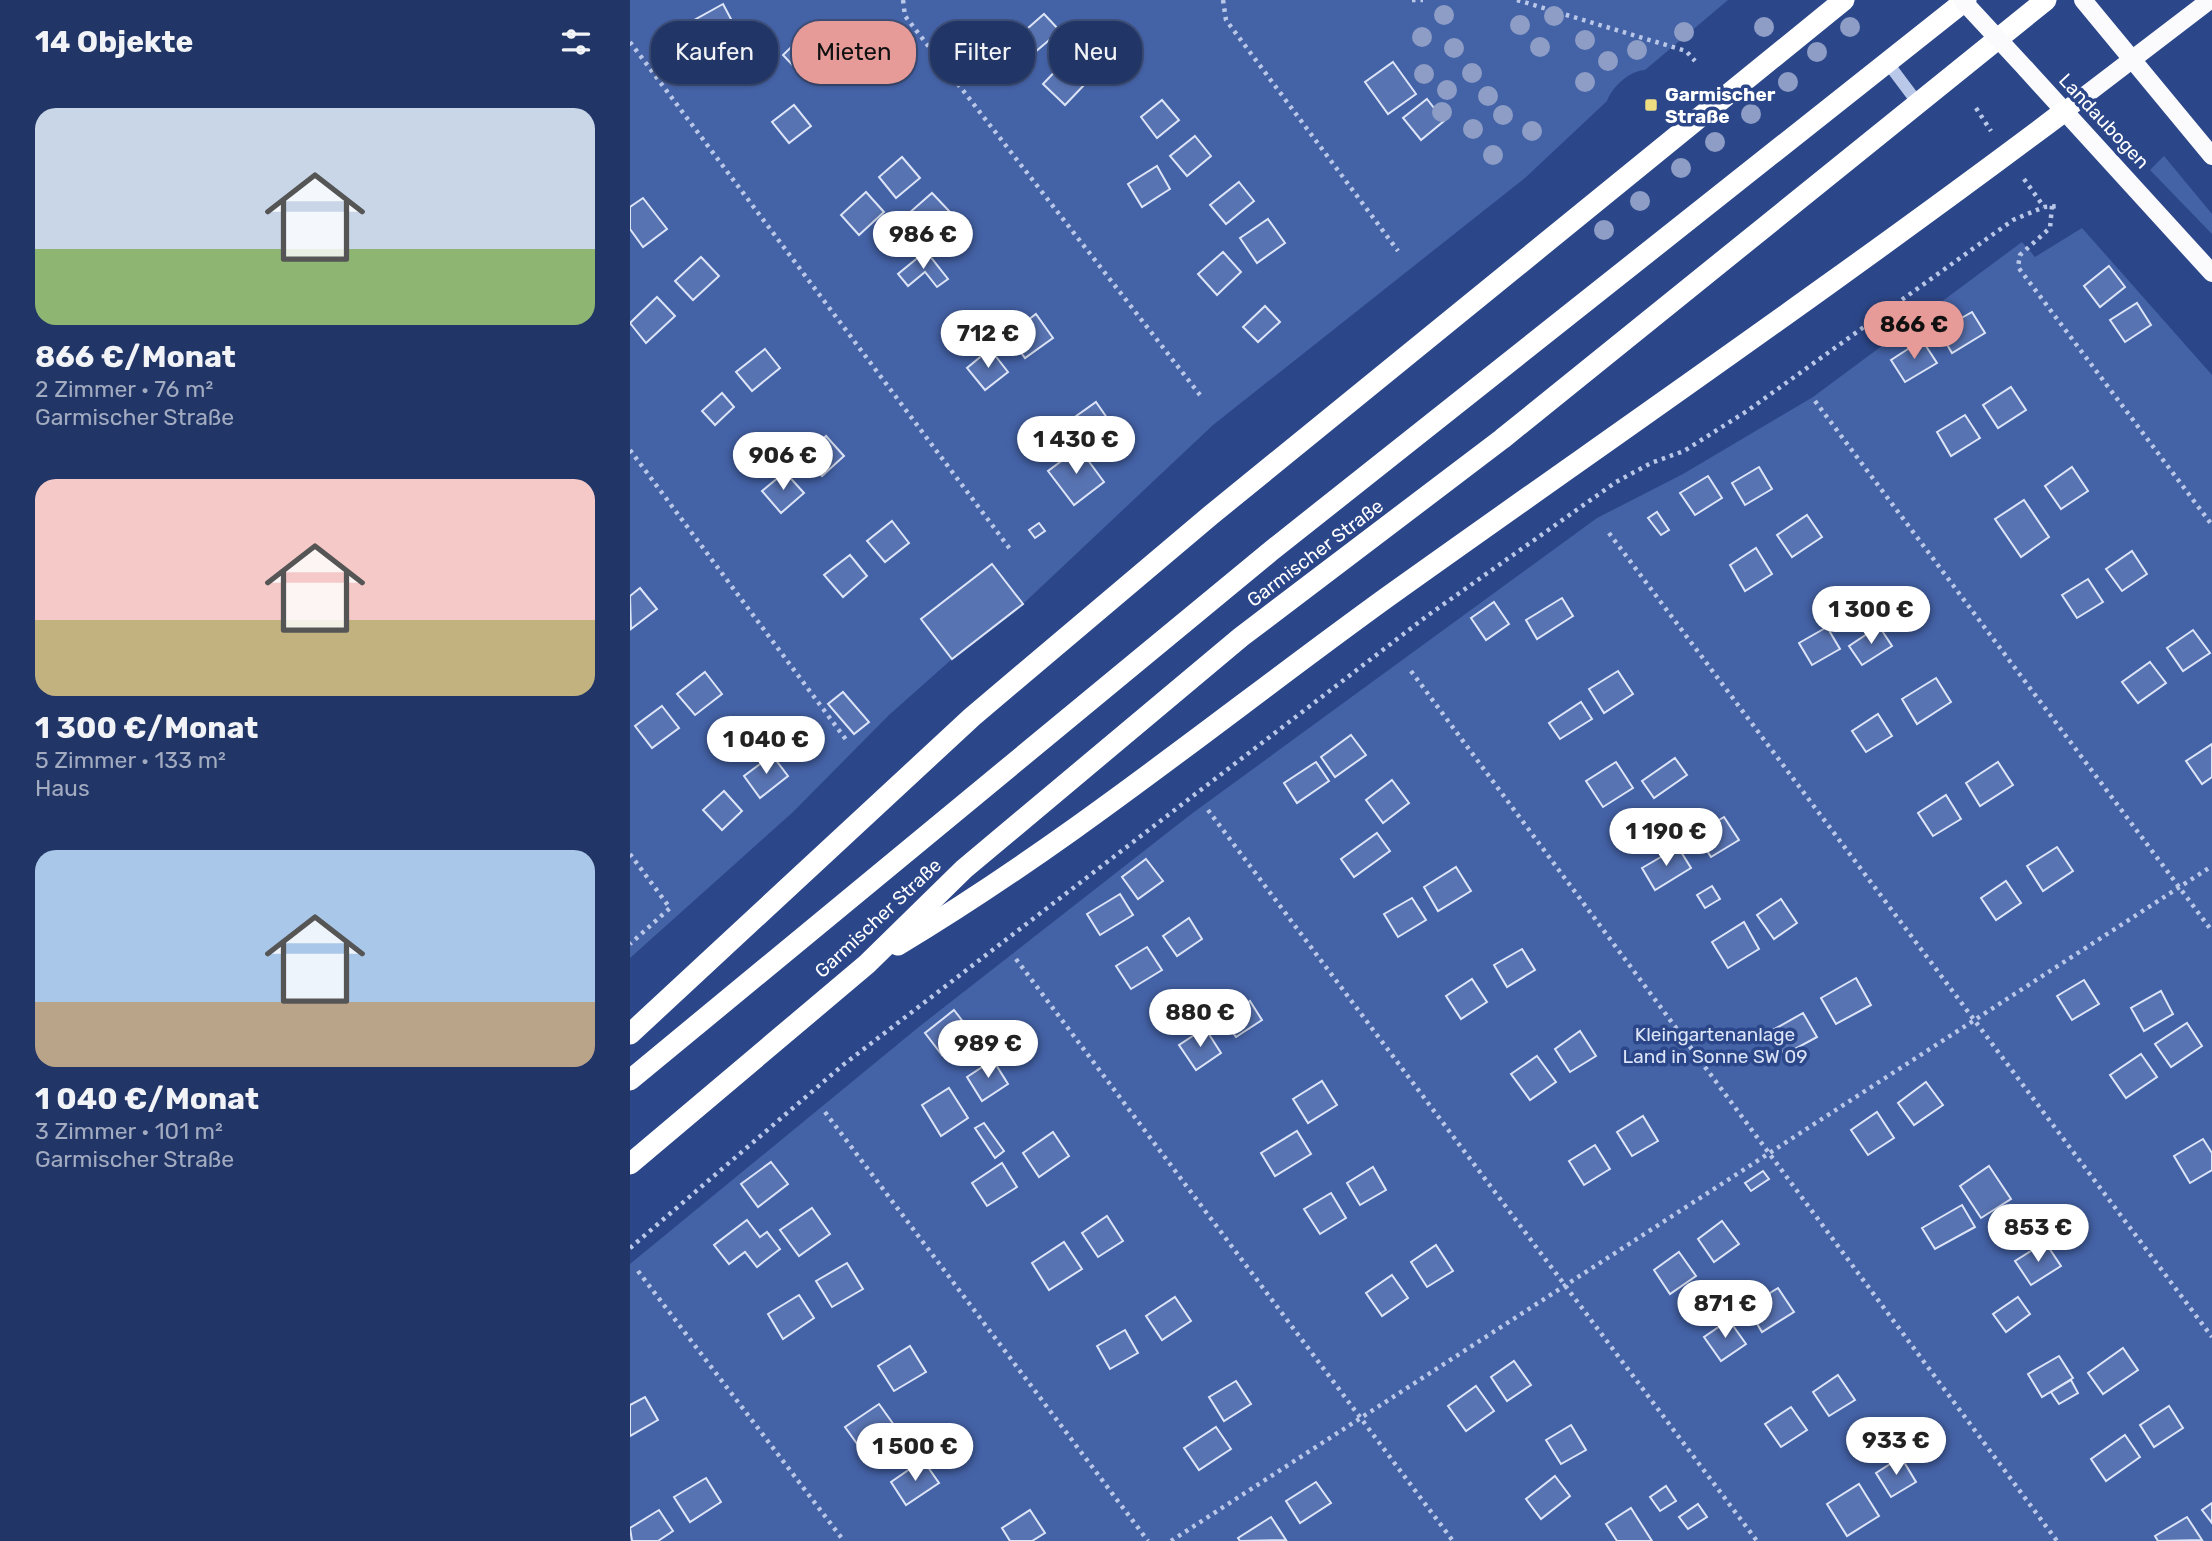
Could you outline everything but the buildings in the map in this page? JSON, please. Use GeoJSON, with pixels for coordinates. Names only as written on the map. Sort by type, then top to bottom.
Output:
{"type":"FeatureCollection","features":[{"type":"Feature","properties":{"kind":"highway"},"geometry":{"type":"LineString","coordinates":[[630,1034],[972,717],[1212,515],[1844,0]]}},
{"type":"Feature","properties":{"kind":"highway","name":"Garmischer Straße"},"geometry":{"type":"LineString","coordinates":[[630,1080],[1271,551],[1964,0]]}},
{"type":"Feature","properties":{"kind":"highway","name":"Garmischer Straße"},"geometry":{"type":"LineString","coordinates":[[630,1164],[867,964],[964,869],[1241,638],[1502,439],[2046,0]]}},
{"type":"Feature","properties":{"kind":"highway"},"geometry":{"type":"LineString","coordinates":[[867,964],[976,898],[1161,768],[1393,594],[2066,110]]}},
{"type":"Feature","properties":{"kind":"main road","name":"Landaubogen"},"geometry":{"type":"LineString","coordinates":[[1964,0],[2212,272]]}},
{"type":"Feature","properties":{"kind":"main road"},"geometry":{"type":"LineString","coordinates":[[2066,110],[2210,0]]}},
{"type":"Feature","properties":{"kind":"main road"},"geometry":{"type":"LineString","coordinates":[[2089,7],[2212,156]]}},
{"type":"Feature","properties":{"kind":"lane"},"geometry":{"type":"LineString","coordinates":[[1887,62],[1917,102]]}},
{"type":"Feature","properties":{"kind":"path"},"geometry":{"type":"LineString","coordinates":[[902,0],[905,16],[1200,395]]}},
{"type":"Feature","properties":{"kind":"path"},"geometry":{"type":"LineString","coordinates":[[1223,0],[1226,20],[1398,251]]}},
{"type":"Feature","properties":{"kind":"path"},"geometry":{"type":"LineString","coordinates":[[1412,0],[1423,0]]}},
{"type":"Feature","properties":{"kind":"path"},"geometry":{"type":"LineString","coordinates":[[1517,0],[1686,51],[1695,61]]}},
{"type":"Feature","properties":{"kind":"path"},"geometry":{"type":"LineString","coordinates":[[630,43],[1010,549]]}},
{"type":"Feature","properties":{"kind":"path"},"geometry":{"type":"LineString","coordinates":[[2052,206],[2050,228],[2020,255],[2018,267],[2212,525]]}},
{"type":"Feature","properties":{"kind":"path"},"geometry":{"type":"LineString","coordinates":[[630,1248],[843,1065],[1427,616],[1616,482],[1651,463],[1684,451],[1747,411],[2012,220],[2027,212],[2060,206]]}},
{"type":"Feature","properties":{"kind":"path"},"geometry":{"type":"LineString","coordinates":[[1815,401],[2212,930]]}},
{"type":"Feature","properties":{"kind":"path"},"geometry":{"type":"LineString","coordinates":[[630,450],[846,741]]}},
{"type":"Feature","properties":{"kind":"path"},"geometry":{"type":"LineString","coordinates":[[1609,533],[2212,1337]]}},
{"type":"Feature","properties":{"kind":"path"},"geometry":{"type":"LineString","coordinates":[[1411,671],[2057,1541]]}},
{"type":"Feature","properties":{"kind":"path"},"geometry":{"type":"LineString","coordinates":[[1208,810],[1757,1541]]}},
{"type":"Feature","properties":{"kind":"path"},"geometry":{"type":"LineString","coordinates":[[630,854],[670,908],[630,944]]}},
{"type":"Feature","properties":{"kind":"path"},"geometry":{"type":"LineString","coordinates":[[1171,1541],[2212,866]]}},
{"type":"Feature","properties":{"kind":"path"},"geometry":{"type":"LineString","coordinates":[[1016,959],[1453,1541]]}},
{"type":"Feature","properties":{"kind":"path"},"geometry":{"type":"LineString","coordinates":[[825,1112],[1148,1541]]}},
{"type":"Feature","properties":{"kind":"path"},"geometry":{"type":"LineString","coordinates":[[638,1270],[844,1541]]}},
{"type":"Feature","properties":{"kind":"green space"},"geometry":{"type":"Polygon","coordinates":[[[630,0],[1728,0],[1645,70],[1633,73],[1622,81],[1607,101],[1525,178],[1213,425],[1023,604],[952,659],[889,715],[793,812],[630,958],[630,0]]]}},
{"type":"Feature","properties":{"kind":"green space"},"geometry":{"type":"Polygon","coordinates":[[[2164,156],[2212,214],[2212,234],[2150,170],[2164,156]]]}},
{"type":"Feature","properties":{"kind":"green space","name":"Kleingartenanlage Land in Sonne SW 09"},"geometry":{"type":"Polygon","coordinates":[[[2082,228],[2212,375],[2212,1541],[630,1541],[630,1264],[920,1026],[1190,815],[1597,518],[1683,474],[1813,397],[2022,242],[2035,257],[2082,228]]]}},
{"type":"Feature","properties":{"kind":"place","name":"Garmischer Straße"},"geometry":{"type":"Point","coordinates":[1651,105]}}]}
